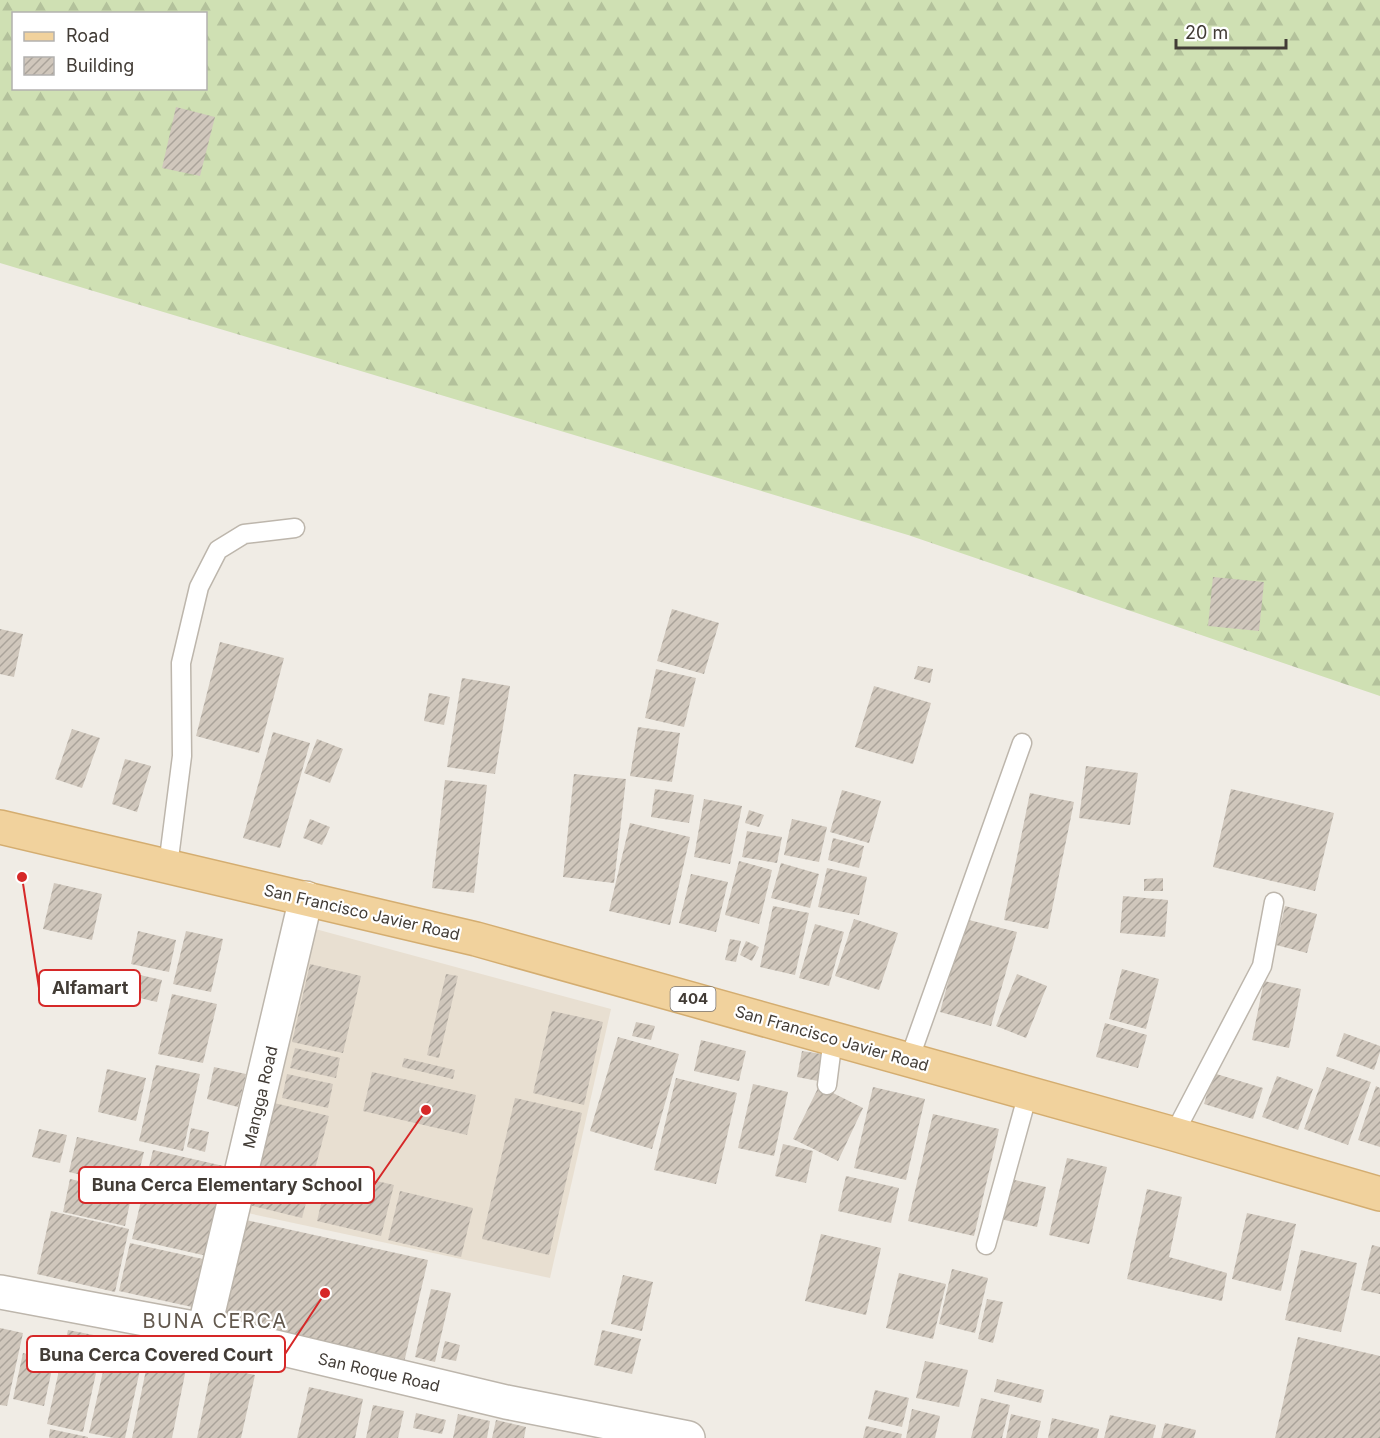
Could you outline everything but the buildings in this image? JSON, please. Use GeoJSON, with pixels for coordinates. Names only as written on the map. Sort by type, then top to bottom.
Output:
{"type":"FeatureCollection","features":[{"type":"Feature","properties":{"kind":"main road","name":"San Francisco Javier Road"},"geometry":{"type":"LineString","coordinates":[[0,827],[476,939],[1174,1134],[1380,1194]]}},
{"type":"Feature","properties":{"kind":"street","name":"Mangga Road"},"geometry":{"type":"LineString","coordinates":[[204,1330],[306,898]]}},
{"type":"Feature","properties":{"kind":"street","name":"San Roque Road"},"geometry":{"type":"LineString","coordinates":[[0,1292],[204,1330],[506,1402],[688,1438]]}},
{"type":"Feature","properties":{"kind":"lane"},"geometry":{"type":"LineString","coordinates":[[168,866],[182,756],[181,663],[200,586],[218,550],[244,534],[295,528]]}},
{"type":"Feature","properties":{"kind":"lane"},"geometry":{"type":"LineString","coordinates":[[909,1060],[1022,743]]}},
{"type":"Feature","properties":{"kind":"lane"},"geometry":{"type":"LineString","coordinates":[[1174,1134],[1262,966],[1274,902]]}},
{"type":"Feature","properties":{"kind":"lane"},"geometry":{"type":"LineString","coordinates":[[827,1085],[833,1038]]}},
{"type":"Feature","properties":{"kind":"lane"},"geometry":{"type":"LineString","coordinates":[[986,1245],[1028,1093]]}},
{"type":"Feature","properties":{"kind":"shaded area"},"geometry":{"type":"Polygon","coordinates":[[[308,927],[611,1009],[550,1278],[238,1211],[308,927]]]}},
{"type":"Feature","properties":{"kind":"green space"},"geometry":{"type":"Polygon","coordinates":[[[0,0],[1380,0],[1380,696],[908,535],[0,263],[0,0]]]}},
{"type":"Feature","properties":{"kind":"place","name":"Alfamart"},"geometry":{"type":"Point","coordinates":[22,877]}},
{"type":"Feature","properties":{"kind":"place","name":"Buna Cerca Elementary School"},"geometry":{"type":"Point","coordinates":[426,1110]}},
{"type":"Feature","properties":{"kind":"place","name":"Buna Cerca Covered Court"},"geometry":{"type":"Point","coordinates":[325,1293]}},
{"type":"Feature","properties":{"kind":"district","name":"BUNA CERCA"},"geometry":{"type":"Point","coordinates":[215,1321]}}]}
